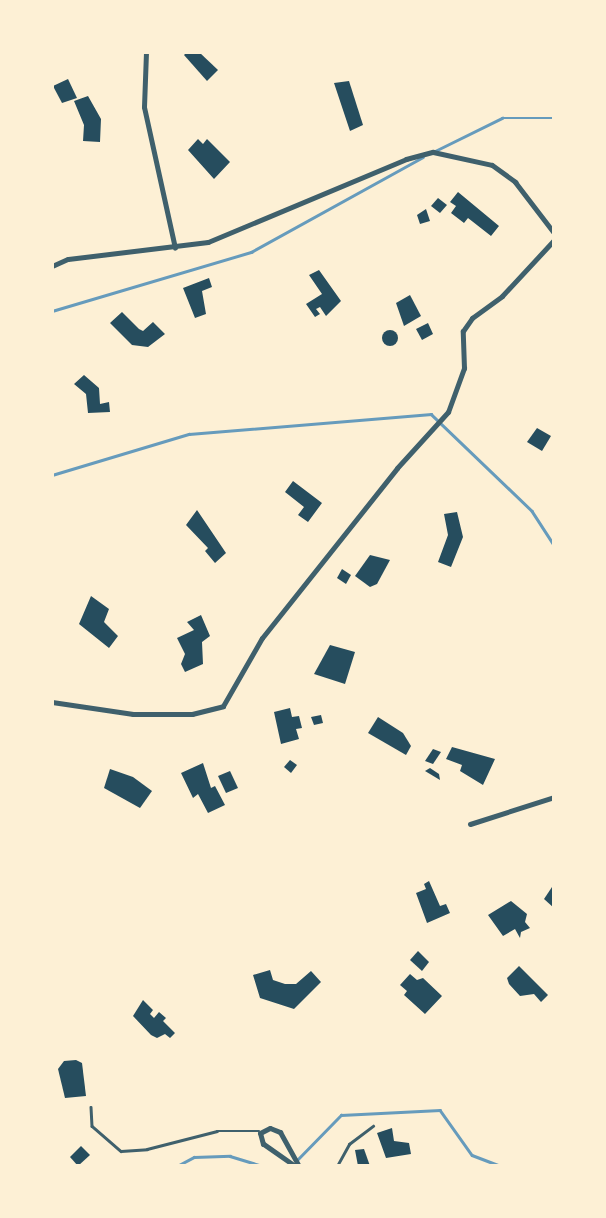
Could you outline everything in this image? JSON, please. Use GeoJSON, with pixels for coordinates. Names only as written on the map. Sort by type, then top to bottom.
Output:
{"type":"FeatureCollection","features":[{"type":"Feature","properties":{"kind":"street"},"geometry":{"type":"LineString","coordinates":[[146,52],[144,107],[175,248]]}},
{"type":"Feature","properties":{"kind":"street"},"geometry":{"type":"LineString","coordinates":[[52,266],[68,259],[175,248],[244,230],[406,159],[433,152],[492,165],[516,183],[554,233]]}},
{"type":"Feature","properties":{"kind":"street"},"geometry":{"type":"LineString","coordinates":[[52,702],[133,714],[192,714],[223,706],[262,638],[397,468],[448,412],[464,368],[463,331],[472,318],[510,288],[554,240]]}},
{"type":"Feature","properties":{"kind":"street"},"geometry":{"type":"LineString","coordinates":[[470,824],[554,797]]}},
{"type":"Feature","properties":{"kind":"street"},"geometry":{"type":"LineString","coordinates":[[270,1128],[280,1132],[297,1166],[263,1144],[259,1138],[262,1132],[270,1128]]}},
{"type":"Feature","properties":{"kind":"lane"},"geometry":{"type":"LineString","coordinates":[[91,1107],[92,1126],[121,1151],[147,1149],[217,1130],[262,1132]]}},
{"type":"Feature","properties":{"kind":"lane"},"geometry":{"type":"LineString","coordinates":[[337,1166],[349,1144],[373,1125]]}},
{"type":"Feature","properties":{"kind":"building"},"geometry":{"type":"Polygon","coordinates":[[[187,52],[199,52],[218,70],[207,81],[184,55],[187,52]]]}},
{"type":"Feature","properties":{"kind":"building"},"geometry":{"type":"Polygon","coordinates":[[[68,79],[77,98],[62,103],[53,86],[68,79]]]}},
{"type":"Feature","properties":{"kind":"building"},"geometry":{"type":"Polygon","coordinates":[[[349,81],[363,125],[350,131],[334,83],[349,81]]]}},
{"type":"Feature","properties":{"kind":"building"},"geometry":{"type":"Polygon","coordinates":[[[88,96],[101,119],[100,142],[83,141],[84,125],[74,101],[88,96]]]}},
{"type":"Feature","properties":{"kind":"building"},"geometry":{"type":"Polygon","coordinates":[[[198,139],[203,144],[207,139],[230,162],[214,179],[188,150],[198,139]]]}},
{"type":"Feature","properties":{"kind":"building"},"geometry":{"type":"Polygon","coordinates":[[[458,192],[499,226],[491,236],[468,218],[464,223],[451,213],[456,206],[450,202],[458,192]]]}},
{"type":"Feature","properties":{"kind":"building"},"geometry":{"type":"Polygon","coordinates":[[[438,198],[447,205],[440,213],[431,206],[438,198]]]}},
{"type":"Feature","properties":{"kind":"building"},"geometry":{"type":"Polygon","coordinates":[[[426,209],[430,221],[420,224],[417,215],[426,209]]]}},
{"type":"Feature","properties":{"kind":"building"},"geometry":{"type":"Polygon","coordinates":[[[319,270],[341,301],[326,316],[320,307],[316,309],[320,314],[315,317],[306,304],[322,294],[309,275],[319,270]]]}},
{"type":"Feature","properties":{"kind":"building"},"geometry":{"type":"Polygon","coordinates":[[[209,278],[212,287],[202,291],[206,314],[195,318],[183,288],[209,278]]]}},
{"type":"Feature","properties":{"kind":"building"},"geometry":{"type":"Polygon","coordinates":[[[410,295],[421,316],[404,326],[396,303],[410,295]]]}},
{"type":"Feature","properties":{"kind":"building"},"geometry":{"type":"Polygon","coordinates":[[[122,312],[139,329],[143,331],[153,322],[165,334],[148,347],[132,345],[110,323],[122,312]]]}},
{"type":"Feature","properties":{"kind":"building"},"geometry":{"type":"Polygon","coordinates":[[[428,323],[433,334],[422,340],[416,329],[428,323]]]}},
{"type":"Feature","properties":{"kind":"building"},"geometry":{"type":"Polygon","coordinates":[[[390,330],[396,332],[396,344],[390,346],[384,344],[382,338],[384,332],[390,330]]]}},
{"type":"Feature","properties":{"kind":"building"},"geometry":{"type":"Polygon","coordinates":[[[84,375],[99,388],[100,404],[109,402],[110,412],[88,413],[86,394],[74,384],[84,375]]]}},
{"type":"Feature","properties":{"kind":"building"},"geometry":{"type":"Polygon","coordinates":[[[537,428],[551,436],[542,451],[527,442],[537,428]]]}},
{"type":"Feature","properties":{"kind":"building"},"geometry":{"type":"Polygon","coordinates":[[[293,481],[322,503],[308,522],[298,515],[304,507],[285,492],[293,481]]]}},
{"type":"Feature","properties":{"kind":"building"},"geometry":{"type":"Polygon","coordinates":[[[197,510],[226,553],[215,563],[205,551],[208,548],[186,525],[197,510]]]}},
{"type":"Feature","properties":{"kind":"building"},"geometry":{"type":"Polygon","coordinates":[[[457,512],[463,537],[451,567],[438,562],[448,535],[444,514],[457,512]]]}},
{"type":"Feature","properties":{"kind":"building"},"geometry":{"type":"Polygon","coordinates":[[[370,555],[390,560],[377,584],[370,587],[355,576],[370,555]]]}},
{"type":"Feature","properties":{"kind":"building"},"geometry":{"type":"Polygon","coordinates":[[[342,569],[351,575],[346,584],[337,578],[342,569]]]}},
{"type":"Feature","properties":{"kind":"building"},"geometry":{"type":"Polygon","coordinates":[[[91,596],[109,609],[104,622],[118,636],[109,648],[79,624],[91,596]]]}},
{"type":"Feature","properties":{"kind":"building"},"geometry":{"type":"Polygon","coordinates":[[[201,615],[210,636],[202,642],[203,664],[185,672],[181,664],[185,654],[177,638],[194,630],[187,622],[201,615]]]}},
{"type":"Feature","properties":{"kind":"building"},"geometry":{"type":"Polygon","coordinates":[[[330,645],[355,652],[345,684],[314,674],[330,645]]]}},
{"type":"Feature","properties":{"kind":"building"},"geometry":{"type":"Polygon","coordinates":[[[290,708],[292,717],[299,716],[302,728],[296,729],[299,739],[281,744],[274,712],[290,708]]]}},
{"type":"Feature","properties":{"kind":"building"},"geometry":{"type":"Polygon","coordinates":[[[321,715],[323,723],[314,725],[311,717],[321,715]]]}},
{"type":"Feature","properties":{"kind":"building"},"geometry":{"type":"Polygon","coordinates":[[[378,717],[403,733],[411,746],[406,755],[368,733],[378,717]]]}},
{"type":"Feature","properties":{"kind":"building"},"geometry":{"type":"Polygon","coordinates":[[[452,747],[495,759],[483,785],[460,771],[462,765],[446,759],[452,747]]]}},
{"type":"Feature","properties":{"kind":"building"},"geometry":{"type":"Polygon","coordinates":[[[433,749],[441,752],[433,764],[425,761],[433,749]]]}},
{"type":"Feature","properties":{"kind":"building"},"geometry":{"type":"Polygon","coordinates":[[[290,760],[297,765],[291,773],[284,767],[290,760]]]}},
{"type":"Feature","properties":{"kind":"building"},"geometry":{"type":"Polygon","coordinates":[[[203,763],[211,788],[215,786],[225,805],[208,813],[198,794],[193,798],[181,773],[203,763]]]}},
{"type":"Feature","properties":{"kind":"building"},"geometry":{"type":"Polygon","coordinates":[[[430,768],[439,774],[440,780],[425,771],[430,768]]]}},
{"type":"Feature","properties":{"kind":"building"},"geometry":{"type":"Polygon","coordinates":[[[110,769],[133,777],[152,791],[140,808],[104,788],[110,769]]]}},
{"type":"Feature","properties":{"kind":"building"},"geometry":{"type":"Polygon","coordinates":[[[230,771],[238,788],[226,793],[218,776],[230,771]]]}},
{"type":"Feature","properties":{"kind":"building"},"geometry":{"type":"Polygon","coordinates":[[[429,881],[440,906],[446,904],[450,913],[427,923],[416,893],[426,889],[424,884],[429,881]]]}},
{"type":"Feature","properties":{"kind":"building"},"geometry":{"type":"Polygon","coordinates":[[[554,884],[554,908],[544,899],[554,884]]]}},
{"type":"Feature","properties":{"kind":"building"},"geometry":{"type":"Polygon","coordinates":[[[511,901],[527,914],[525,922],[530,928],[521,932],[520,938],[515,929],[503,936],[488,915],[511,901]]]}},
{"type":"Feature","properties":{"kind":"building"},"geometry":{"type":"Polygon","coordinates":[[[418,951],[429,962],[422,971],[410,960],[418,951]]]}},
{"type":"Feature","properties":{"kind":"building"},"geometry":{"type":"Polygon","coordinates":[[[519,966],[548,995],[541,1002],[534,994],[520,996],[509,984],[507,978],[519,966]]]}},
{"type":"Feature","properties":{"kind":"building"},"geometry":{"type":"Polygon","coordinates":[[[270,970],[273,980],[285,984],[296,984],[311,971],[321,982],[294,1009],[260,998],[253,975],[270,970]]]}},
{"type":"Feature","properties":{"kind":"building"},"geometry":{"type":"Polygon","coordinates":[[[410,974],[417,980],[423,978],[442,996],[425,1014],[404,995],[407,991],[400,985],[410,974]]]}},
{"type":"Feature","properties":{"kind":"building"},"geometry":{"type":"Polygon","coordinates":[[[143,1000],[153,1010],[150,1014],[154,1018],[159,1012],[166,1018],[163,1021],[175,1033],[170,1038],[165,1034],[157,1038],[151,1035],[133,1016],[143,1000]]]}},
{"type":"Feature","properties":{"kind":"building"},"geometry":{"type":"Polygon","coordinates":[[[76,1060],[82,1063],[86,1096],[65,1098],[58,1069],[64,1061],[76,1060]]]}},
{"type":"Feature","properties":{"kind":"building"},"geometry":{"type":"Polygon","coordinates":[[[392,1128],[394,1141],[409,1143],[411,1154],[386,1158],[377,1133],[392,1128]]]}},
{"type":"Feature","properties":{"kind":"building"},"geometry":{"type":"Polygon","coordinates":[[[81,1146],[90,1155],[78,1166],[70,1157],[81,1146]]]}},
{"type":"Feature","properties":{"kind":"building"},"geometry":{"type":"Polygon","coordinates":[[[364,1149],[370,1166],[358,1166],[355,1150],[364,1149]]]}},
{"type":"Feature","properties":{"kind":"waterway"},"geometry":{"type":"LineString","coordinates":[[435,151],[502,118],[554,118]]}},
{"type":"Feature","properties":{"kind":"waterway"},"geometry":{"type":"LineString","coordinates":[[52,311],[251,252],[423,157]]}},
{"type":"Feature","properties":{"kind":"waterway"},"geometry":{"type":"LineString","coordinates":[[52,475],[189,434],[431,414],[532,511],[554,545]]}},
{"type":"Feature","properties":{"kind":"waterway"},"geometry":{"type":"LineString","coordinates":[[297,1160],[341,1115],[440,1110],[472,1155],[501,1166]]}},
{"type":"Feature","properties":{"kind":"waterway"},"geometry":{"type":"LineString","coordinates":[[177,1166],[194,1157],[230,1156],[262,1166]]}}]}
